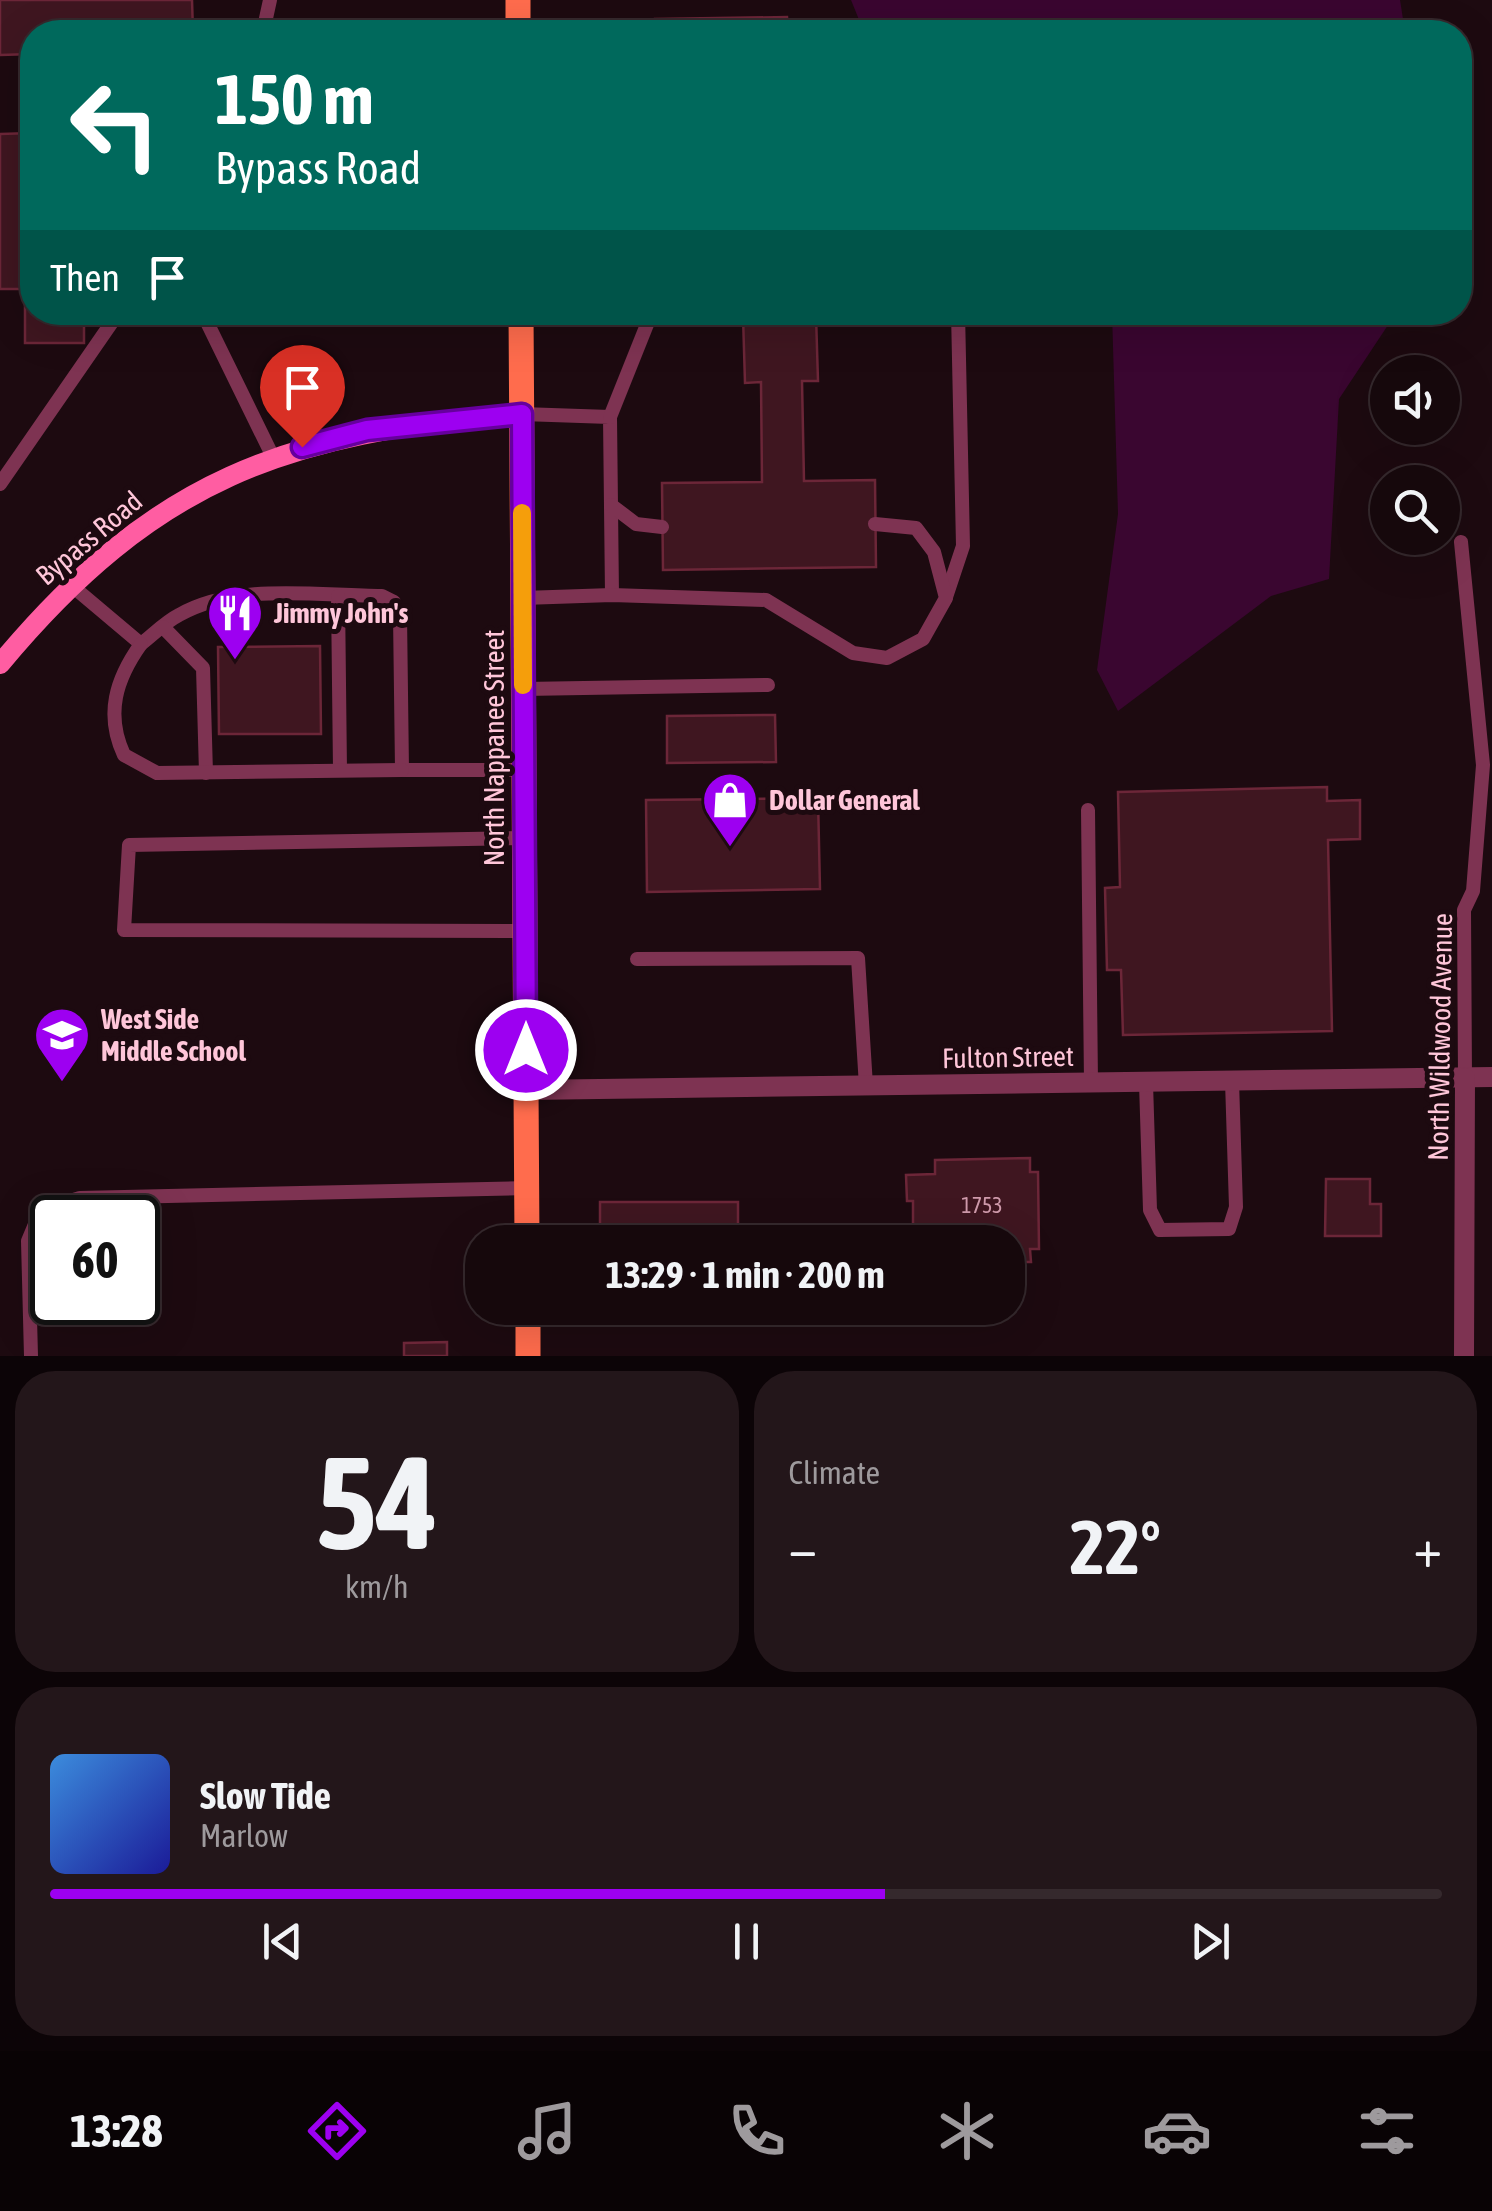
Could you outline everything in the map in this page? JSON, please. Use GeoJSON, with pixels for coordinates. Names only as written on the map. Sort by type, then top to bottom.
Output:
{"type":"FeatureCollection","features":[{"type":"Feature","properties":{"kind":"main road","name":"North Nappanee Street"},"geometry":{"type":"LineString","coordinates":[[521,325],[527,1225]]}},
{"type":"Feature","properties":{"kind":"main road","name":"Bypass Road"},"geometry":{"type":"LineString","coordinates":[[0,664],[104,553],[157,514],[274,458],[367,430],[522,414]]}},
{"type":"Feature","properties":{"kind":"main road"},"geometry":{"type":"LineString","coordinates":[[528,1325],[528,1356]]}},
{"type":"Feature","properties":{"kind":"street","name":"North Wildwood Avenue"},"geometry":{"type":"LineString","coordinates":[[1464,1356],[1466,1078]]}},
{"type":"Feature","properties":{"kind":"street","name":"Fulton Street"},"geometry":{"type":"LineString","coordinates":[[526,1090],[1492,1078]]}},
{"type":"Feature","properties":{"kind":"lane"},"geometry":{"type":"LineString","coordinates":[[0,484],[110,325]]}},
{"type":"Feature","properties":{"kind":"lane"},"geometry":{"type":"LineString","coordinates":[[208,325],[274,458]]}},
{"type":"Feature","properties":{"kind":"lane"},"geometry":{"type":"LineString","coordinates":[[612,595],[610,417],[647,325]]}},
{"type":"Feature","properties":{"kind":"lane"},"geometry":{"type":"LineString","coordinates":[[523,598],[612,595],[766,600],[853,653],[887,658],[923,639],[946,598],[963,546],[958,325]]}},
{"type":"Feature","properties":{"kind":"lane"},"geometry":{"type":"LineString","coordinates":[[522,414],[610,417]]}},
{"type":"Feature","properties":{"kind":"lane"},"geometry":{"type":"LineString","coordinates":[[611,505],[636,524],[662,526]]}},
{"type":"Feature","properties":{"kind":"lane"},"geometry":{"type":"LineString","coordinates":[[875,524],[916,528],[934,552],[946,598]]}},
{"type":"Feature","properties":{"kind":"lane","name":"North Wildwood Avenue"},"geometry":{"type":"LineString","coordinates":[[1461,542],[1483,765],[1473,892],[1464,910],[1466,1078]]}},
{"type":"Feature","properties":{"kind":"lane"},"geometry":{"type":"LineString","coordinates":[[71,585],[141,644]]}},
{"type":"Feature","properties":{"kind":"lane"},"geometry":{"type":"LineString","coordinates":[[402,770],[400,614],[394,602],[382,596],[250,595],[212,601],[163,627],[141,644],[122,671],[115,691],[117,740],[124,756],[157,774],[524,770]]}},
{"type":"Feature","properties":{"kind":"lane"},"geometry":{"type":"LineString","coordinates":[[338,596],[340,770]]}},
{"type":"Feature","properties":{"kind":"lane"},"geometry":{"type":"LineString","coordinates":[[163,627],[204,668],[206,773]]}},
{"type":"Feature","properties":{"kind":"lane"},"geometry":{"type":"LineString","coordinates":[[524,689],[768,686]]}},
{"type":"Feature","properties":{"kind":"lane"},"geometry":{"type":"LineString","coordinates":[[1088,810],[1091,1083]]}},
{"type":"Feature","properties":{"kind":"lane"},"geometry":{"type":"LineString","coordinates":[[524,838],[129,845],[124,930],[525,931]]}},
{"type":"Feature","properties":{"kind":"lane"},"geometry":{"type":"LineString","coordinates":[[637,960],[858,958],[866,1086]]}},
{"type":"Feature","properties":{"kind":"lane"},"geometry":{"type":"LineString","coordinates":[[1146,1083],[1150,1210],[1160,1230],[1212,1230],[1229,1229],[1236,1207],[1232,1081]]}},
{"type":"Feature","properties":{"kind":"lane"},"geometry":{"type":"LineString","coordinates":[[30,1356],[28,1241],[41,1210],[80,1198],[527,1188]]}},
{"type":"Feature","properties":{"kind":"shaded area"},"geometry":{"type":"Polygon","coordinates":[[[851,0],[1400,0],[1403,20],[859,20],[851,0]]]}},
{"type":"Feature","properties":{"kind":"shaded area"},"geometry":{"type":"Polygon","coordinates":[[[1112,325],[1388,325],[1339,399],[1329,579],[1271,596],[1118,711],[1097,670],[1118,514],[1112,325]]]}},
{"type":"Feature","properties":{"kind":"building"},"geometry":{"type":"Polygon","coordinates":[[[0,0],[192,0],[193,20],[20,20],[20,54],[0,55],[0,0]]]}},
{"type":"Feature","properties":{"kind":"building"},"geometry":{"type":"Polygon","coordinates":[[[787,17],[787,20],[655,20],[787,17]]]}},
{"type":"Feature","properties":{"kind":"building"},"geometry":{"type":"Polygon","coordinates":[[[20,133],[20,289],[0,289],[0,134],[20,133]]]}},
{"type":"Feature","properties":{"kind":"building"},"geometry":{"type":"Polygon","coordinates":[[[25,325],[84,325],[84,343],[25,343],[25,325]]]}},
{"type":"Feature","properties":{"kind":"building"},"geometry":{"type":"Polygon","coordinates":[[[743,325],[816,325],[818,381],[802,381],[804,481],[875,480],[876,567],[663,570],[662,483],[762,482],[761,382],[745,383],[743,325]]]}},
{"type":"Feature","properties":{"kind":"building"},"geometry":{"type":"Polygon","coordinates":[[[320,646],[321,734],[219,734],[218,647],[320,646]]]}},
{"type":"Feature","properties":{"kind":"building"},"geometry":{"type":"Polygon","coordinates":[[[775,715],[776,762],[667,763],[667,716],[775,715]]]}},
{"type":"Feature","properties":{"kind":"building"},"geometry":{"type":"Polygon","coordinates":[[[1327,787],[1327,801],[1360,800],[1360,839],[1328,840],[1332,1031],[1123,1035],[1121,970],[1107,970],[1105,888],[1120,887],[1118,792],[1327,787]]]}},
{"type":"Feature","properties":{"kind":"building"},"geometry":{"type":"Polygon","coordinates":[[[818,798],[820,889],[647,892],[646,800],[818,798]]]}},
{"type":"Feature","properties":{"kind":"building"},"geometry":{"type":"Polygon","coordinates":[[[1030,1158],[1030,1172],[1038,1172],[1039,1249],[1030,1249],[1031,1262],[1025,1262],[1025,1225],[913,1225],[913,1201],[907,1201],[906,1175],[935,1174],[935,1160],[1030,1158]]]}},
{"type":"Feature","properties":{"kind":"building"},"geometry":{"type":"Polygon","coordinates":[[[1326,1179],[1370,1179],[1370,1204],[1381,1204],[1381,1236],[1325,1236],[1326,1179]]]}},
{"type":"Feature","properties":{"kind":"building"},"geometry":{"type":"Polygon","coordinates":[[[600,1202],[738,1202],[738,1225],[600,1225],[600,1202]]]}},
{"type":"Feature","properties":{"kind":"building"},"geometry":{"type":"Polygon","coordinates":[[[447,1342],[447,1356],[404,1356],[404,1343],[447,1342]]]}},
{"type":"Feature","properties":{"kind":"slow traffic"},"geometry":{"type":"LineString","coordinates":[[522,513],[523,685]]}},
{"type":"Feature","properties":{"kind":"place","name":"Jimmy John's"},"geometry":{"type":"Point","coordinates":[235,662]}},
{"type":"Feature","properties":{"kind":"place","name":"Dollar General"},"geometry":{"type":"Point","coordinates":[730,849]}},
{"type":"Feature","properties":{"kind":"place","name":"West Side Middle School"},"geometry":{"type":"Point","coordinates":[62,1084]}},
{"type":"Feature","properties":{"kind":"route"},"geometry":{"type":"LineString","coordinates":[[302,447],[367,430],[522,414],[526,1050]]}}]}
